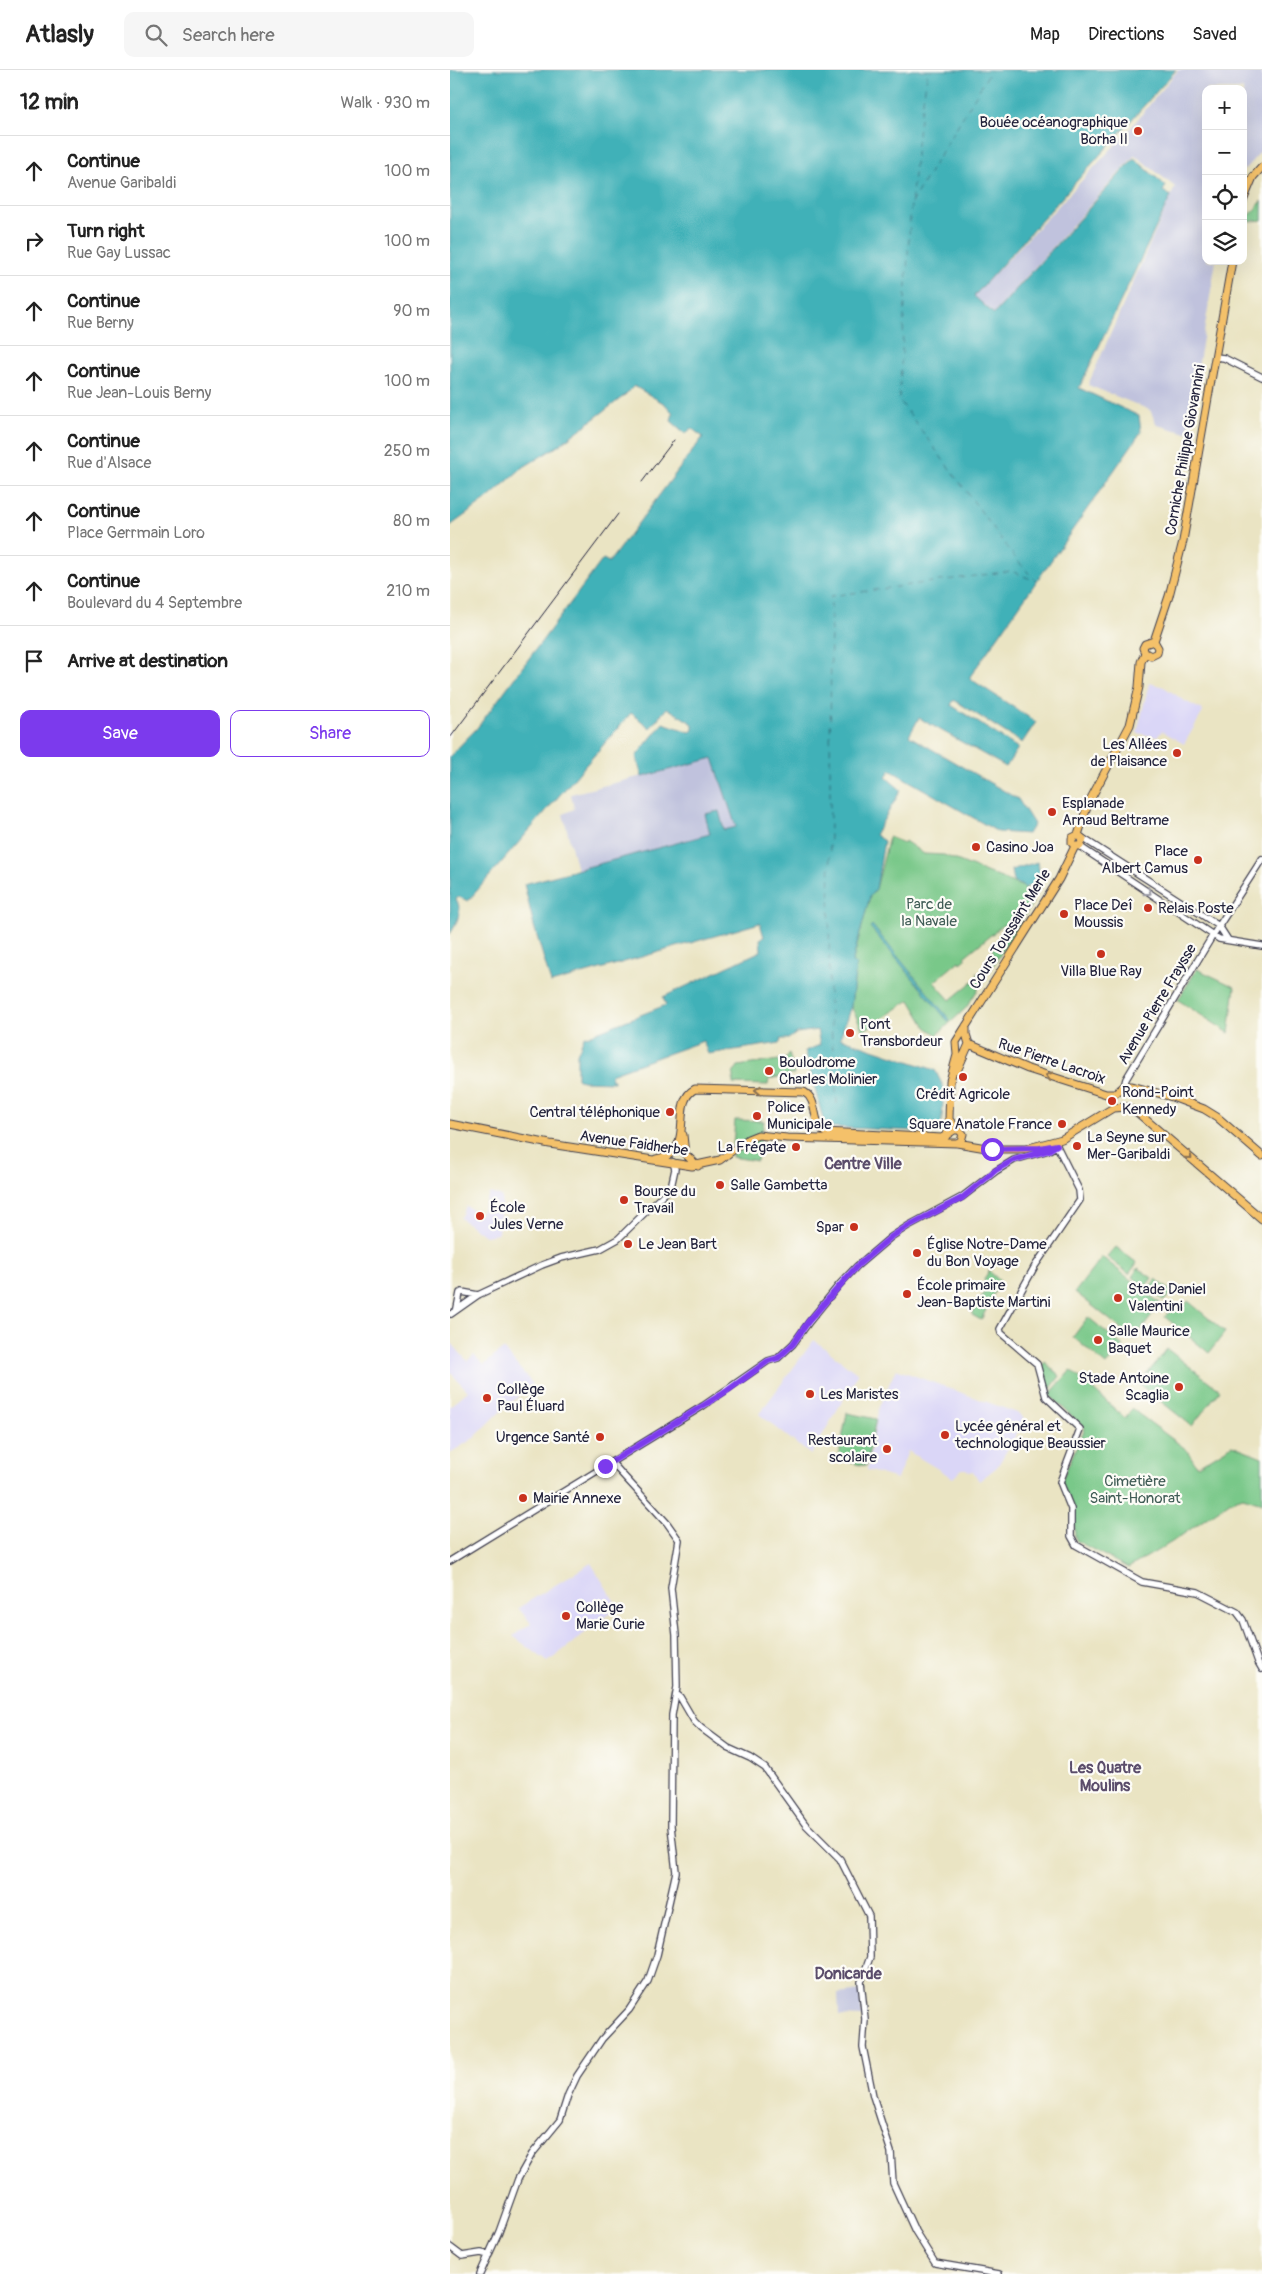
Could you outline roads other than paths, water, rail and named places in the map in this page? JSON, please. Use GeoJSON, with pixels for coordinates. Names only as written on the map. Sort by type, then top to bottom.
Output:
{"type":"FeatureCollection","features":[{"type":"Feature","properties":{"kind":"main road"},"geometry":{"type":"LineString","coordinates":[[1247,191],[1253,177],[1262,167]]}},
{"type":"Feature","properties":{"kind":"main road","name":"Corniche Philippe Giovannini"},"geometry":{"type":"LineString","coordinates":[[1154,642],[1169,596],[1183,541],[1231,265]]}},
{"type":"Feature","properties":{"kind":"main road"},"geometry":{"type":"LineString","coordinates":[[1080,836],[1088,804],[1127,733],[1136,702],[1145,644],[1149,641],[1154,642],[1158,648],[1157,653],[1151,656],[1145,653]]}},
{"type":"Feature","properties":{"kind":"main road","name":"Cours Toussaint Merle"},"geometry":{"type":"LineString","coordinates":[[951,1086],[951,1074],[957,1055],[956,1042],[1056,885],[1077,846],[1072,843],[1072,838],[1080,836]]}},
{"type":"Feature","properties":{"kind":"main road"},"geometry":{"type":"LineString","coordinates":[[952,1133],[950,1120],[951,1086],[967,1044],[966,1026]]}},
{"type":"Feature","properties":{"kind":"main road"},"geometry":{"type":"LineString","coordinates":[[959,1038],[967,1044]]}},
{"type":"Feature","properties":{"kind":"main road"},"geometry":{"type":"LineString","coordinates":[[956,1048],[962,1051],[967,1044]]}},
{"type":"Feature","properties":{"kind":"main road","name":"Rue Pierre Lacroix"},"geometry":{"type":"LineString","coordinates":[[967,1044],[1028,1070],[1106,1094],[1116,1094],[1124,1086]]}},
{"type":"Feature","properties":{"kind":"main road"},"geometry":{"type":"LineString","coordinates":[[1124,1086],[1190,1102],[1217,1117],[1262,1156]]}},
{"type":"Feature","properties":{"kind":"main road"},"geometry":{"type":"LineString","coordinates":[[653,1160],[665,1157],[678,1145],[682,1127],[684,1100],[688,1092],[695,1089],[806,1093],[812,1102],[821,1130],[837,1133],[942,1138],[952,1133],[962,1132],[963,1138],[957,1143]]}},
{"type":"Feature","properties":{"kind":"main road"},"geometry":{"type":"LineString","coordinates":[[682,1127],[685,1154],[698,1166],[720,1160],[748,1139],[758,1135],[812,1139],[957,1143],[992,1149],[1032,1147],[1056,1143],[1104,1112],[1113,1108],[1123,1107],[1138,1113],[1262,1219]]}},
{"type":"Feature","properties":{"kind":"main road"},"geometry":{"type":"LineString","coordinates":[[950,1120],[952,1133]]}},
{"type":"Feature","properties":{"kind":"main road","name":"Avenue Faidherbe"},"geometry":{"type":"LineString","coordinates":[[450,1124],[566,1147],[698,1166]]}},
{"type":"Feature","properties":{"kind":"street"},"geometry":{"type":"LineString","coordinates":[[1215,357],[1224,358],[1262,377]]}},
{"type":"Feature","properties":{"kind":"street"},"geometry":{"type":"LineString","coordinates":[[1080,836],[1219,926],[1228,940]]}},
{"type":"Feature","properties":{"kind":"street"},"geometry":{"type":"LineString","coordinates":[[1077,846],[1213,935],[1228,940],[1262,946]]}},
{"type":"Feature","properties":{"kind":"street","name":"Avenue Pierre Fraysse"},"geometry":{"type":"LineString","coordinates":[[1124,1086],[1126,1079],[1213,935],[1262,860]]}},
{"type":"Feature","properties":{"kind":"street"},"geometry":{"type":"LineString","coordinates":[[1163,902],[1170,894]]}},
{"type":"Feature","properties":{"kind":"street"},"geometry":{"type":"LineString","coordinates":[[450,1561],[727,1391],[768,1361],[774,1359],[793,1344],[808,1322],[857,1266],[891,1237],[962,1198],[996,1170],[1014,1160],[1049,1150],[1056,1143],[1080,1192],[1079,1203],[1035,1266],[1000,1329],[1001,1333],[1037,1364],[1046,1397],[1080,1429],[1060,1482],[1071,1509],[1071,1533],[1074,1542],[1142,1582],[1198,1592],[1237,1612],[1243,1620],[1262,1669]]}},
{"type":"Feature","properties":{"kind":"street"},"geometry":{"type":"LineString","coordinates":[[468,1301],[551,1261],[600,1249],[611,1243],[671,1187],[676,1164],[665,1157]]}},
{"type":"Feature","properties":{"kind":"street"},"geometry":{"type":"LineString","coordinates":[[452,1313],[461,1309],[468,1301],[490,1290]]}},
{"type":"Feature","properties":{"kind":"street"},"geometry":{"type":"LineString","coordinates":[[452,1313],[460,1300],[461,1292],[478,1295]]}},
{"type":"Feature","properties":{"kind":"street"},"geometry":{"type":"LineString","coordinates":[[480,2274],[518,2178],[532,2154],[560,2120],[568,2095],[577,2076],[602,2039],[629,2010],[648,1981],[658,1955],[676,1872],[671,1826],[672,1715],[676,1694],[676,1635],[671,1588],[679,1540],[667,1523],[611,1462]]}},
{"type":"Feature","properties":{"kind":"street"},"geometry":{"type":"LineString","coordinates":[[676,1694],[701,1728],[728,1748],[750,1758],[765,1768],[805,1824],[844,1864],[869,1919],[870,1957],[861,1982],[865,2019],[863,2047],[873,2096],[891,2152],[893,2183],[916,2231],[935,2263],[999,2274]]}},
{"type":"Feature","properties":{"kind":"street"},"geometry":{"type":"LineString","coordinates":[[450,2246],[462,2256],[481,2253],[489,2255]]}},
{"type":"Feature","properties":{"kind":"water"},"geometry":{"type":"Polygon","coordinates":[[[450,70],[1176,70],[974,296],[994,314],[1134,158],[1166,186],[1163,191],[1171,196],[1079,388],[1139,416],[1141,432],[969,678],[1036,722],[1022,743],[954,700],[951,705],[1018,748],[1006,767],[919,718],[909,736],[1018,799],[1034,824],[1028,834],[998,832],[890,770],[886,777],[901,790],[875,835],[884,841],[876,889],[870,896],[852,963],[856,964],[851,1006],[840,1038],[935,1070],[944,1088],[941,1132],[825,1127],[805,1051],[820,1045],[817,1030],[797,1033],[788,1039],[781,1039],[780,1043],[708,1054],[703,1041],[611,1074],[611,1080],[614,1080],[614,1082],[582,1081],[577,1078],[577,1054],[584,1037],[666,1005],[663,997],[761,951],[760,939],[764,937],[760,923],[551,983],[524,884],[710,834],[705,814],[719,811],[724,830],[736,827],[713,758],[642,777],[636,756],[663,723],[690,732],[693,730],[693,724],[667,708],[650,728],[631,713],[468,901],[459,897],[456,899],[459,912],[455,926],[450,934],[450,756],[477,728],[603,559],[609,562],[703,437],[691,428],[686,434],[671,421],[673,413],[665,404],[634,386],[624,396],[558,446],[522,468],[486,500],[450,526],[450,70]]]}},
{"type":"Feature","properties":{"kind":"water"},"geometry":{"type":"Polygon","coordinates":[[[1037,862],[1040,873],[1037,889],[1029,885],[1026,888],[1013,881],[1011,870],[1037,862]]]}},
{"type":"Feature","properties":{"kind":"water"},"geometry":{"type":"Polygon","coordinates":[[[872,925],[950,1020],[948,1021],[870,927],[872,925]]]}},
{"type":"Feature","properties":{"kind":"railway"},"geometry":{"type":"LineString","coordinates":[[642,482],[674,440]]}},
{"type":"Feature","properties":{"kind":"railway"},"geometry":{"type":"LineString","coordinates":[[450,738],[618,514]]}},
{"type":"Feature","properties":{"kind":"place","name":"Bouée océanographique Borha II"},"geometry":{"type":"Point","coordinates":[1138,131]}},
{"type":"Feature","properties":{"kind":"place","name":"Les Allées de Plaisance"},"geometry":{"type":"Point","coordinates":[1177,753]}},
{"type":"Feature","properties":{"kind":"place","name":"Esplanade Arnaud Beltrame"},"geometry":{"type":"Point","coordinates":[1052,812]}},
{"type":"Feature","properties":{"kind":"place","name":"Casino Joa"},"geometry":{"type":"Point","coordinates":[976,847]}},
{"type":"Feature","properties":{"kind":"place","name":"Place Albert Camus"},"geometry":{"type":"Point","coordinates":[1198,860]}},
{"type":"Feature","properties":{"kind":"place","name":"Relais Poste"},"geometry":{"type":"Point","coordinates":[1148,908]}},
{"type":"Feature","properties":{"kind":"place","name":"Place Deî Moussis"},"geometry":{"type":"Point","coordinates":[1064,914]}},
{"type":"Feature","properties":{"kind":"place","name":"Villa Blue Ray"},"geometry":{"type":"Point","coordinates":[1101,954]}},
{"type":"Feature","properties":{"kind":"place","name":"Pont Transbordeur"},"geometry":{"type":"Point","coordinates":[850,1033]}},
{"type":"Feature","properties":{"kind":"place","name":"Boulodrome Charles Molinier"},"geometry":{"type":"Point","coordinates":[769,1071]}},
{"type":"Feature","properties":{"kind":"place","name":"Crédit Agricole"},"geometry":{"type":"Point","coordinates":[963,1077]}},
{"type":"Feature","properties":{"kind":"place","name":"Rond-Point Kennedy"},"geometry":{"type":"Point","coordinates":[1112,1101]}},
{"type":"Feature","properties":{"kind":"place","name":"Central téléphonique"},"geometry":{"type":"Point","coordinates":[670,1112]}},
{"type":"Feature","properties":{"kind":"place","name":"Police Municipale"},"geometry":{"type":"Point","coordinates":[757,1116]}},
{"type":"Feature","properties":{"kind":"place","name":"Square Anatole France"},"geometry":{"type":"Point","coordinates":[1062,1124]}},
{"type":"Feature","properties":{"kind":"place","name":"La Seyne sur Mer-Garibaldi"},"geometry":{"type":"Point","coordinates":[1077,1146]}},
{"type":"Feature","properties":{"kind":"place","name":"La Frégate"},"geometry":{"type":"Point","coordinates":[796,1147]}},
{"type":"Feature","properties":{"kind":"place","name":"Salle Gambetta"},"geometry":{"type":"Point","coordinates":[720,1185]}},
{"type":"Feature","properties":{"kind":"place","name":"Bourse du Travail"},"geometry":{"type":"Point","coordinates":[624,1200]}},
{"type":"Feature","properties":{"kind":"place","name":"École Jules Verne"},"geometry":{"type":"Point","coordinates":[480,1216]}},
{"type":"Feature","properties":{"kind":"place","name":"Spar"},"geometry":{"type":"Point","coordinates":[854,1227]}},
{"type":"Feature","properties":{"kind":"place","name":"Le Jean Bart"},"geometry":{"type":"Point","coordinates":[628,1244]}},
{"type":"Feature","properties":{"kind":"place","name":"Église Notre-Dame du Bon Voyage"},"geometry":{"type":"Point","coordinates":[917,1253]}},
{"type":"Feature","properties":{"kind":"place","name":"École primaire Jean-Baptiste Martini"},"geometry":{"type":"Point","coordinates":[907,1294]}},
{"type":"Feature","properties":{"kind":"place","name":"Stade Daniel Valentini"},"geometry":{"type":"Point","coordinates":[1118,1298]}},
{"type":"Feature","properties":{"kind":"place","name":"Salle Maurice Baquet"},"geometry":{"type":"Point","coordinates":[1098,1340]}},
{"type":"Feature","properties":{"kind":"place","name":"Stade Antoine Scaglia"},"geometry":{"type":"Point","coordinates":[1179,1387]}},
{"type":"Feature","properties":{"kind":"place","name":"Les Maristes"},"geometry":{"type":"Point","coordinates":[810,1394]}},
{"type":"Feature","properties":{"kind":"place","name":"Collège Paul Éluard"},"geometry":{"type":"Point","coordinates":[487,1398]}},
{"type":"Feature","properties":{"kind":"place","name":"Lycée général et technologique Beaussier"},"geometry":{"type":"Point","coordinates":[945,1435]}},
{"type":"Feature","properties":{"kind":"place","name":"Urgence Santé"},"geometry":{"type":"Point","coordinates":[600,1437]}},
{"type":"Feature","properties":{"kind":"place","name":"Restaurant scolaire"},"geometry":{"type":"Point","coordinates":[887,1449]}},
{"type":"Feature","properties":{"kind":"place","name":"Mairie Annexe"},"geometry":{"type":"Point","coordinates":[523,1498]}},
{"type":"Feature","properties":{"kind":"place","name":"Collège Marie Curie"},"geometry":{"type":"Point","coordinates":[566,1616]}},
{"type":"Feature","properties":{"kind":"district","name":"Centre Ville"},"geometry":{"type":"Point","coordinates":[863,1163]}},
{"type":"Feature","properties":{"kind":"district","name":"Les Quatre Moulins"},"geometry":{"type":"Point","coordinates":[1105,1776]}},
{"type":"Feature","properties":{"kind":"district","name":"Donicarde"},"geometry":{"type":"Point","coordinates":[848,1973]}},
{"type":"Feature","properties":{"kind":"park label","name":"Parc de la Navale"},"geometry":{"type":"Point","coordinates":[929,912]}},
{"type":"Feature","properties":{"kind":"park label","name":"Cimetière Saint-Honorat"},"geometry":{"type":"Point","coordinates":[1135,1490]}}]}
